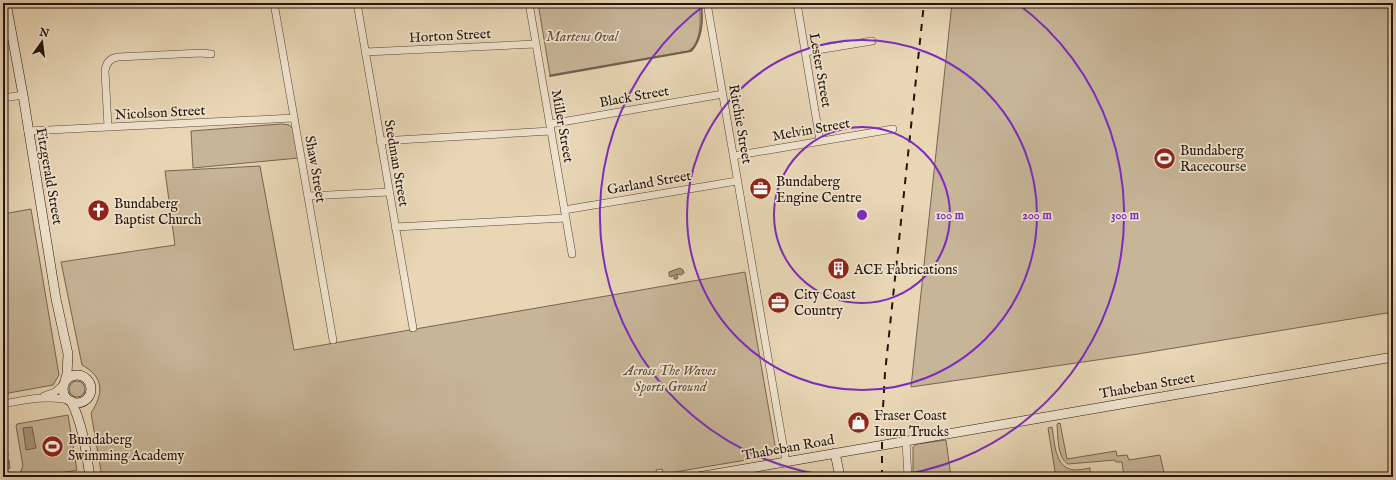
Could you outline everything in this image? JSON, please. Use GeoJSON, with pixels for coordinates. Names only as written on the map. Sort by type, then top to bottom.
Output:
{"type":"FeatureCollection","features":[{"type":"Feature","properties":{"kind":"street","name":"Fitzgerald Street"},"geometry":{"type":"LineString","coordinates":[[6,3],[23,95],[56,299],[68,354]]}},
{"type":"Feature","properties":{"kind":"street","name":"Shaw Street"},"geometry":{"type":"LineString","coordinates":[[274,3],[333,340]]}},
{"type":"Feature","properties":{"kind":"street","name":"Stedman Street"},"geometry":{"type":"LineString","coordinates":[[357,3],[413,328]]}},
{"type":"Feature","properties":{"kind":"street","name":"Miller Street"},"geometry":{"type":"LineString","coordinates":[[529,3],[572,254]]}},
{"type":"Feature","properties":{"kind":"street","name":"Ritchie Street"},"geometry":{"type":"LineString","coordinates":[[707,3],[786,462]]}},
{"type":"Feature","properties":{"kind":"street","name":"Lester Street"},"geometry":{"type":"LineString","coordinates":[[797,3],[820,141]]}},
{"type":"Feature","properties":{"kind":"street"},"geometry":{"type":"LineString","coordinates":[[805,52],[872,41]]}},
{"type":"Feature","properties":{"kind":"street","name":"Horton Street"},"geometry":{"type":"LineString","coordinates":[[365,52],[536,44]]}},
{"type":"Feature","properties":{"kind":"street"},"geometry":{"type":"LineString","coordinates":[[108,127],[105,67],[110,60],[118,57],[201,53],[211,54]]}},
{"type":"Feature","properties":{"kind":"street","name":"Black Street"},"geometry":{"type":"LineString","coordinates":[[380,141],[550,128],[723,94]]}},
{"type":"Feature","properties":{"kind":"street"},"geometry":{"type":"LineString","coordinates":[[3,98],[23,95]]}},
{"type":"Feature","properties":{"kind":"street","name":"Nicolson Street"},"geometry":{"type":"LineString","coordinates":[[28,131],[294,118]]}},
{"type":"Feature","properties":{"kind":"street","name":"Melvin Street"},"geometry":{"type":"LineString","coordinates":[[734,156],[893,128]]}},
{"type":"Feature","properties":{"kind":"street","name":"Garland Street"},"geometry":{"type":"LineString","coordinates":[[564,210],[738,181]]}},
{"type":"Feature","properties":{"kind":"street"},"geometry":{"type":"LineString","coordinates":[[308,196],[389,192]]}},
{"type":"Feature","properties":{"kind":"street"},"geometry":{"type":"LineString","coordinates":[[395,227],[566,218]]}},
{"type":"Feature","properties":{"kind":"street"},"geometry":{"type":"LineString","coordinates":[[68,354],[75,369],[90,384],[91,392],[83,414],[83,433],[90,477]]}},
{"type":"Feature","properties":{"kind":"street"},"geometry":{"type":"LineString","coordinates":[[68,354],[64,393],[77,415],[83,433]]}},
{"type":"Feature","properties":{"kind":"street","name":"Thabeban Street"},"geometry":{"type":"LineString","coordinates":[[906,441],[1393,357]]}},
{"type":"Feature","properties":{"kind":"street"},"geometry":{"type":"LineString","coordinates":[[3,404],[36,398],[55,392],[68,378],[75,375],[83,377]]}},
{"type":"Feature","properties":{"kind":"street"},"geometry":{"type":"LineString","coordinates":[[36,398],[58,398],[78,403],[88,398]]}},
{"type":"Feature","properties":{"kind":"street"},"geometry":{"type":"LineString","coordinates":[[906,441],[908,477]]}},
{"type":"Feature","properties":{"kind":"street","name":"Thabeban Road"},"geometry":{"type":"LineString","coordinates":[[698,477],[906,441]]}},
{"type":"Feature","properties":{"kind":"street"},"geometry":{"type":"LineString","coordinates":[[835,453],[840,477]]}},
{"type":"Feature","properties":{"kind":"green space","name":"Martens Oval"},"geometry":{"type":"Polygon","coordinates":[[[538,3],[699,3],[700,29],[696,42],[688,51],[550,75],[538,3]]]}},
{"type":"Feature","properties":{"kind":"green space","name":"Bundaberg Racecourse"},"geometry":{"type":"Polygon","coordinates":[[[952,3],[1393,3],[1393,312],[1138,354],[911,387],[952,3]]]}},
{"type":"Feature","properties":{"kind":"green space"},"geometry":{"type":"Polygon","coordinates":[[[281,124],[289,125],[294,130],[299,158],[193,168],[191,131],[281,124]]]}},
{"type":"Feature","properties":{"kind":"green space","name":"Across The Waves Sports Ground"},"geometry":{"type":"Polygon","coordinates":[[[260,166],[294,350],[745,272],[776,451],[770,456],[663,474],[662,469],[656,470],[657,476],[648,477],[102,477],[91,413],[98,399],[100,386],[95,375],[82,365],[61,262],[175,245],[165,171],[260,166]]]}},
{"type":"Feature","properties":{"kind":"green space"},"geometry":{"type":"Polygon","coordinates":[[[31,209],[59,375],[53,385],[3,394],[3,214],[31,209]]]}},
{"type":"Feature","properties":{"kind":"green space"},"geometry":{"type":"Polygon","coordinates":[[[74,381],[80,381],[85,386],[83,395],[80,397],[74,397],[69,392],[69,386],[74,381]]]}},
{"type":"Feature","properties":{"kind":"green space"},"geometry":{"type":"Polygon","coordinates":[[[68,415],[77,470],[39,477],[20,477],[23,466],[16,426],[17,424],[68,415]]]}},
{"type":"Feature","properties":{"kind":"green space"},"geometry":{"type":"Polygon","coordinates":[[[1060,423],[1067,459],[1116,451],[1117,456],[1127,455],[1129,460],[1160,455],[1165,477],[1124,477],[1122,462],[1116,462],[1115,460],[1068,464],[1064,461],[1060,452],[1057,424],[1060,423]]]}},
{"type":"Feature","properties":{"kind":"green space"},"geometry":{"type":"Polygon","coordinates":[[[3,426],[8,456],[6,457],[7,460],[9,460],[10,468],[3,470],[4,461],[3,426]]]}},
{"type":"Feature","properties":{"kind":"green space"},"geometry":{"type":"Polygon","coordinates":[[[1052,427],[1055,447],[1059,459],[1063,465],[1074,470],[1090,468],[1090,474],[1078,477],[1056,477],[1048,428],[1052,427]]]}},
{"type":"Feature","properties":{"kind":"green space"},"geometry":{"type":"Polygon","coordinates":[[[946,440],[951,477],[913,477],[913,447],[917,444],[946,440]]]}},
{"type":"Feature","properties":{"kind":"shaded area"},"geometry":{"type":"Polygon","coordinates":[[[680,268],[684,273],[681,275],[676,274],[678,277],[677,279],[674,279],[674,275],[671,277],[669,276],[669,272],[680,268]]]}},
{"type":"Feature","properties":{"kind":"shaded area"},"geometry":{"type":"Polygon","coordinates":[[[32,427],[36,448],[26,450],[23,428],[32,427]]]}},
{"type":"Feature","properties":{"kind":"waterway"},"geometry":{"type":"LineString","coordinates":[[550,76],[691,51],[700,34],[702,22],[701,3]]}},
{"type":"Feature","properties":{"kind":"railway"},"geometry":{"type":"LineString","coordinates":[[882,477],[882,425],[885,373],[924,3]]}},
{"type":"Feature","properties":{"kind":"place","name":"Bundaberg Racecourse"},"geometry":{"type":"Point","coordinates":[1164,158]}},
{"type":"Feature","properties":{"kind":"place","name":"Bundaberg Engine Centre"},"geometry":{"type":"Point","coordinates":[760,189]}},
{"type":"Feature","properties":{"kind":"place","name":"Bundaberg Baptist Church"},"geometry":{"type":"Point","coordinates":[99,211]}},
{"type":"Feature","properties":{"kind":"place","name":"ACE Fabrications"},"geometry":{"type":"Point","coordinates":[838,269]}},
{"type":"Feature","properties":{"kind":"place","name":"City Coast Country"},"geometry":{"type":"Point","coordinates":[779,302]}},
{"type":"Feature","properties":{"kind":"place","name":"Fraser Coast Isuzu Trucks"},"geometry":{"type":"Point","coordinates":[858,423]}},
{"type":"Feature","properties":{"kind":"place","name":"Bundaberg Swimming Academy"},"geometry":{"type":"Point","coordinates":[53,447]}}]}
